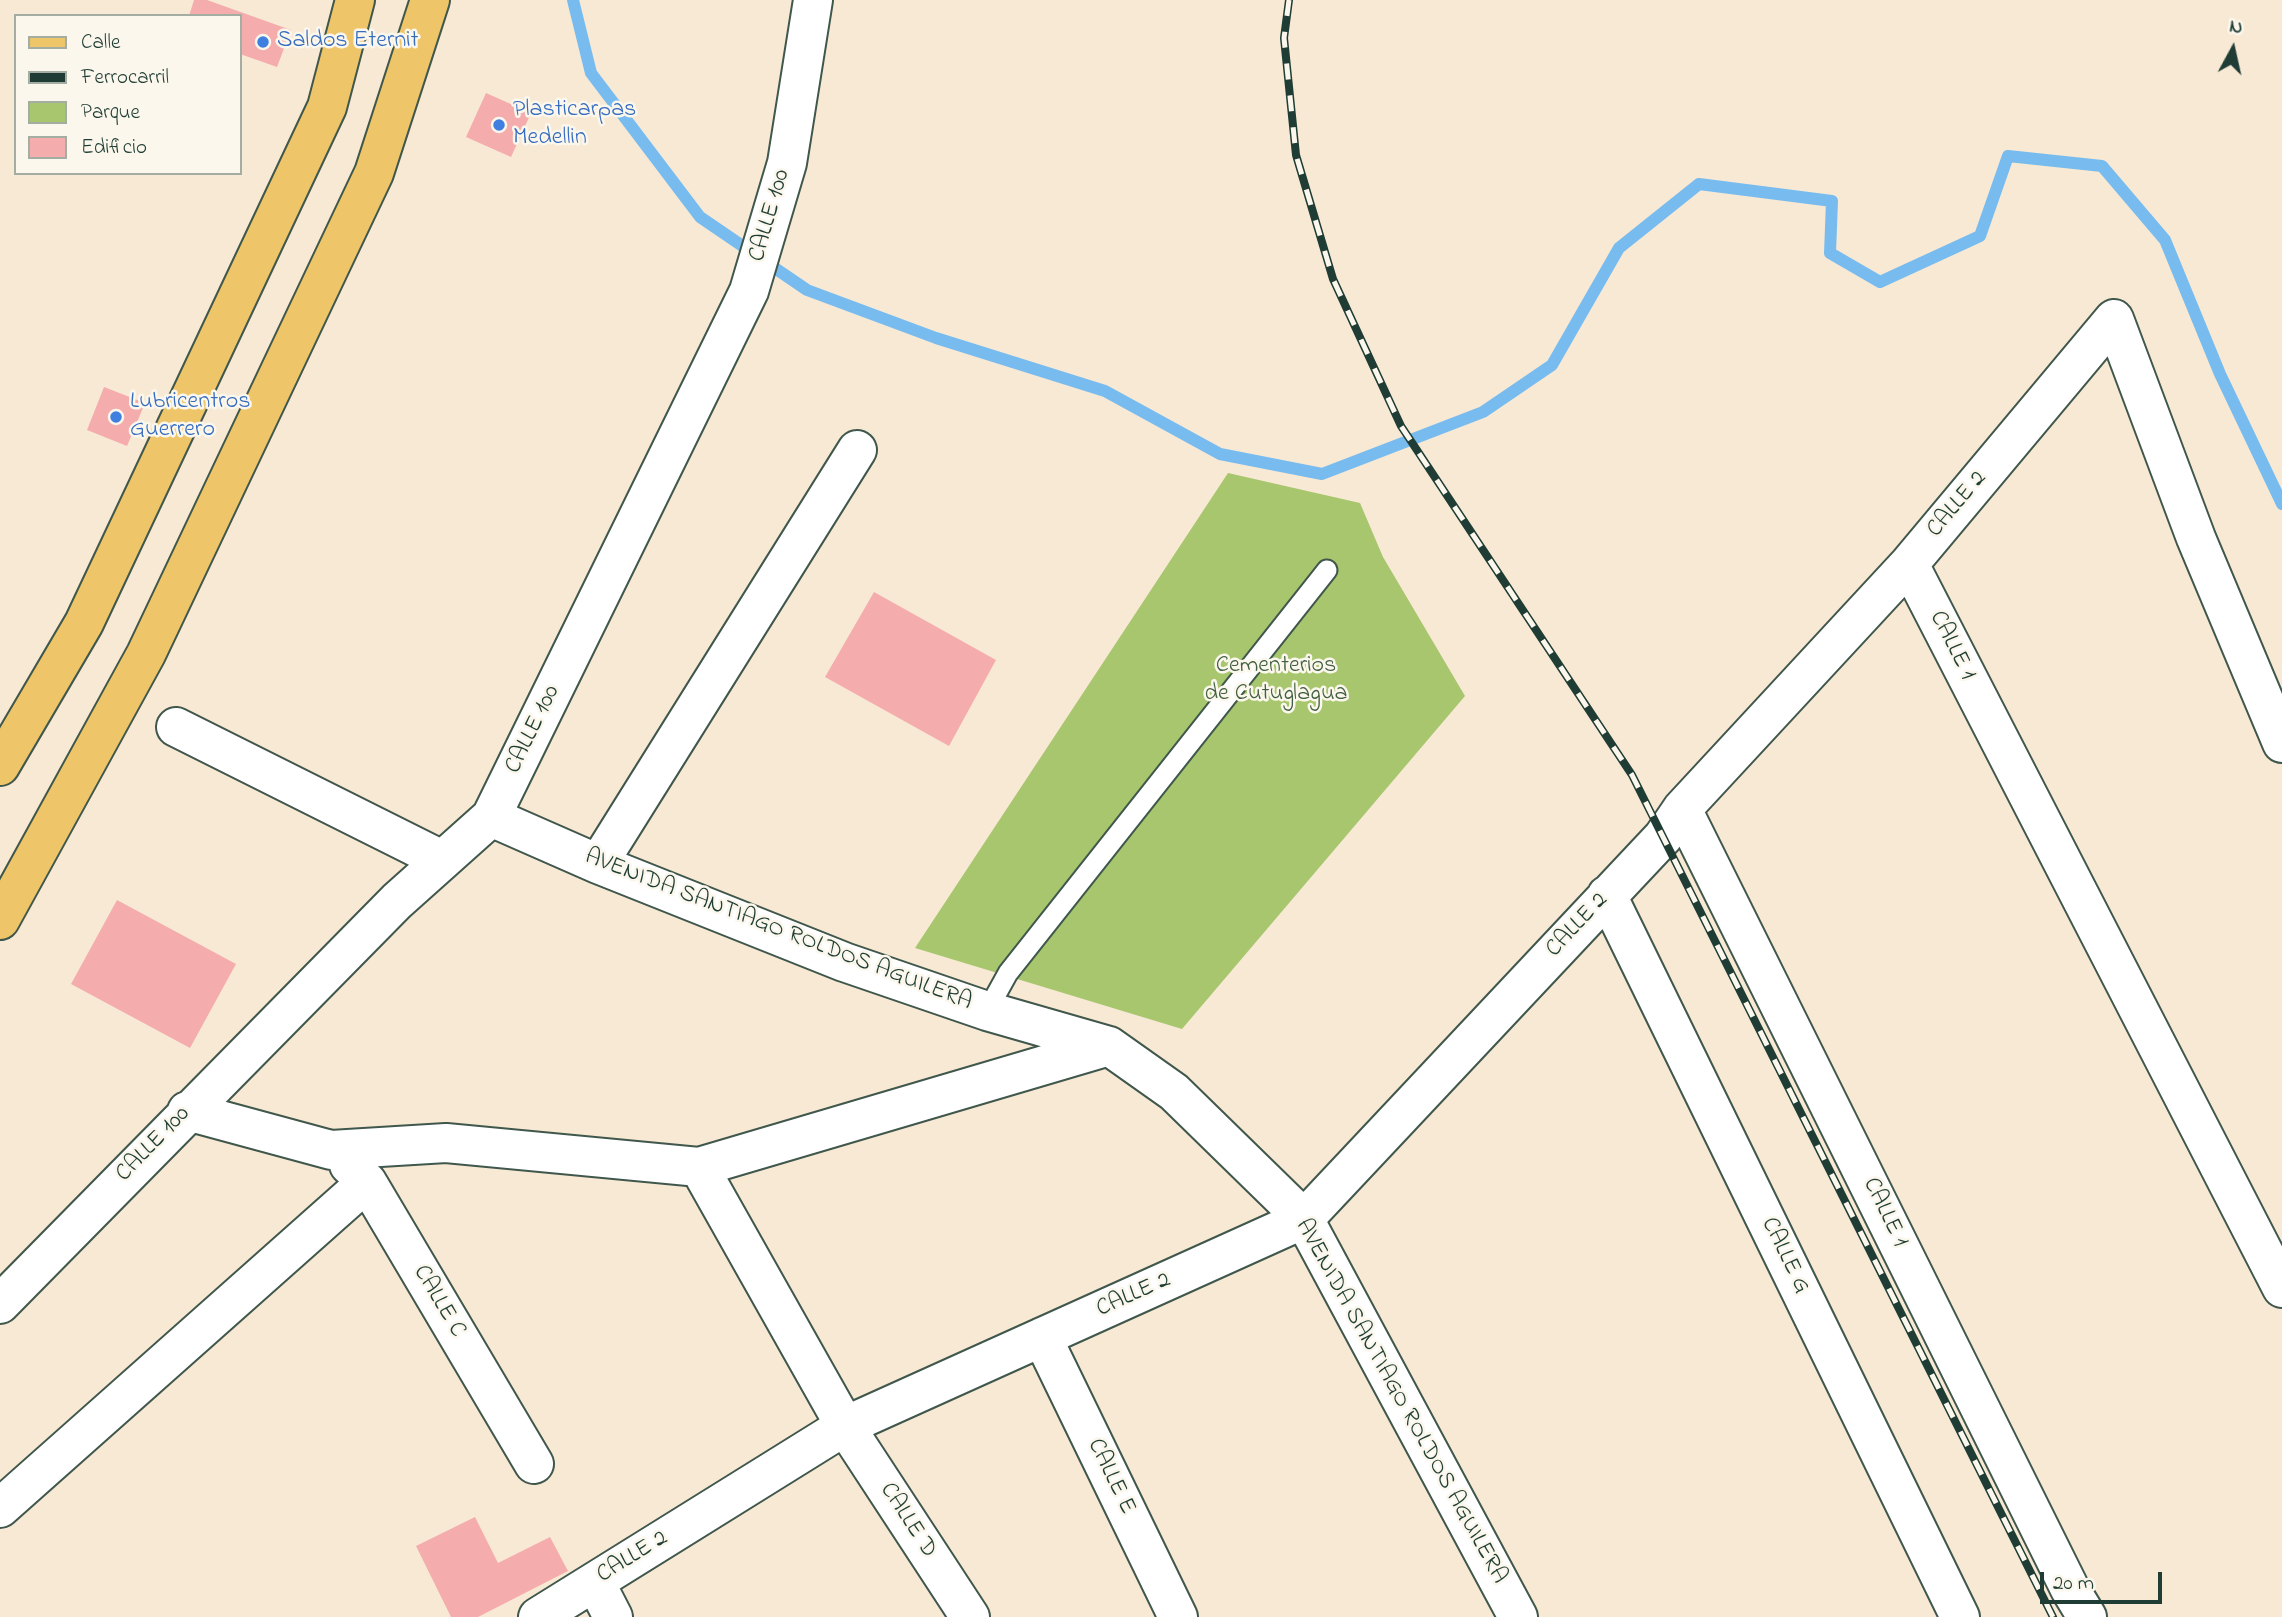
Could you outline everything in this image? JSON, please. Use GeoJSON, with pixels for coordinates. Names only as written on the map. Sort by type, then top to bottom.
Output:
{"type":"FeatureCollection","features":[{"type":"Feature","properties":{"kind":"main road"},"geometry":{"type":"LineString","coordinates":[[0,766],[84,623],[327,107],[355,0]]}},
{"type":"Feature","properties":{"kind":"main road"},"geometry":{"type":"LineString","coordinates":[[0,920],[146,654],[368,186],[430,0]]}},
{"type":"Feature","properties":{"kind":"street","name":"CALLE 100"},"geometry":{"type":"LineString","coordinates":[[0,1304],[187,1111],[397,901],[491,817],[749,291],[787,163],[814,0]]}},
{"type":"Feature","properties":{"kind":"street","name":"CALLE 2"},"geometry":{"type":"LineString","coordinates":[[538,1617],[845,1426],[1304,1219],[1663,837],[1682,808],[1909,564],[2114,319],[2196,538],[2282,743]]}},
{"type":"Feature","properties":{"kind":"street"},"geometry":{"type":"LineString","coordinates":[[598,864],[857,450]]}},
{"type":"Feature","properties":{"kind":"street","name":"CALLE 1"},"geometry":{"type":"LineString","coordinates":[[1909,564],[2277,1265]]}},
{"type":"Feature","properties":{"kind":"street"},"geometry":{"type":"LineString","coordinates":[[176,727],[442,860]]}},
{"type":"Feature","properties":{"kind":"street","name":"CALLE 1"},"geometry":{"type":"LineString","coordinates":[[1682,808],[2058,1564],[2087,1617]]}},
{"type":"Feature","properties":{"kind":"street","name":"AVENIDA SANTIAGO ROLDOS AGUILERA"},"geometry":{"type":"LineString","coordinates":[[491,817],[598,864],[844,962],[987,1011],[1109,1046],[1174,1092],[1304,1219],[1518,1617]]}},
{"type":"Feature","properties":{"kind":"street","name":"CALLE G"},"geometry":{"type":"LineString","coordinates":[[1607,895],[1960,1617]]}},
{"type":"Feature","properties":{"kind":"street"},"geometry":{"type":"LineString","coordinates":[[187,1111],[331,1150],[446,1143],[699,1167],[1109,1046]]}},
{"type":"Feature","properties":{"kind":"street","name":"CALLE C"},"geometry":{"type":"LineString","coordinates":[[331,1150],[367,1182],[534,1464]]}},
{"type":"Feature","properties":{"kind":"street","name":"CALLE D"},"geometry":{"type":"LineString","coordinates":[[699,1167],[845,1426],[970,1617]]}},
{"type":"Feature","properties":{"kind":"street"},"geometry":{"type":"LineString","coordinates":[[0,1508],[367,1182]]}},
{"type":"Feature","properties":{"kind":"street","name":"CALLE E"},"geometry":{"type":"LineString","coordinates":[[1042,1337],[1178,1617]]}},
{"type":"Feature","properties":{"kind":"street"},"geometry":{"type":"LineString","coordinates":[[596,1582],[613,1617]]}},
{"type":"Feature","properties":{"kind":"lane"},"geometry":{"type":"LineString","coordinates":[[987,1011],[1008,973],[1327,570]]}},
{"type":"Feature","properties":{"kind":"green space","name":"Cementerios de Cutuglagua"},"geometry":{"type":"Polygon","coordinates":[[[1228,473],[1360,503],[1383,557],[1465,696],[1182,1029],[915,948],[1228,473]]]}},
{"type":"Feature","properties":{"kind":"building","name":"Saldos Eternit"},"geometry":{"type":"Polygon","coordinates":[[[194,0],[207,0],[291,30],[277,67],[242,55],[242,14],[190,14],[194,0]]]}},
{"type":"Feature","properties":{"kind":"building","name":"Plasticarpas Medellin"},"geometry":{"type":"Polygon","coordinates":[[[486,93],[531,113],[511,157],[466,137],[486,93]]]}},
{"type":"Feature","properties":{"kind":"building","name":"Lubricentros Guerrero"},"geometry":{"type":"Polygon","coordinates":[[[104,387],[145,403],[127,446],[87,430],[104,387]]]}},
{"type":"Feature","properties":{"kind":"building"},"geometry":{"type":"Polygon","coordinates":[[[874,592],[996,660],[949,746],[825,677],[874,592]]]}},
{"type":"Feature","properties":{"kind":"building"},"geometry":{"type":"Polygon","coordinates":[[[117,900],[236,964],[190,1048],[71,984],[117,900]]]}},
{"type":"Feature","properties":{"kind":"building"},"geometry":{"type":"Polygon","coordinates":[[[475,1517],[498,1563],[550,1537],[568,1571],[478,1617],[451,1617],[416,1546],[475,1517]]]}},
{"type":"Feature","properties":{"kind":"waterway"},"geometry":{"type":"LineString","coordinates":[[573,0],[591,73],[700,217],[807,290],[936,338],[1105,391],[1220,454],[1322,474],[1483,412],[1552,365],[1619,248],[1699,184],[1832,201],[1830,253],[1880,282],[1980,236],[2008,156],[2102,166],[2165,240],[2220,374],[2282,504]]}},
{"type":"Feature","properties":{"kind":"railway"},"geometry":{"type":"LineString","coordinates":[[1289,0],[1284,38],[1296,155],[1333,279],[1401,426],[1632,775],[2053,1617]]}},
{"type":"Feature","properties":{"kind":"place","name":"Saldos Eternit"},"geometry":{"type":"Point","coordinates":[263,42]}},
{"type":"Feature","properties":{"kind":"place","name":"Plasticarpas Medellin"},"geometry":{"type":"Point","coordinates":[499,125]}},
{"type":"Feature","properties":{"kind":"place","name":"Lubricentros Guerrero"},"geometry":{"type":"Point","coordinates":[116,417]}}]}
